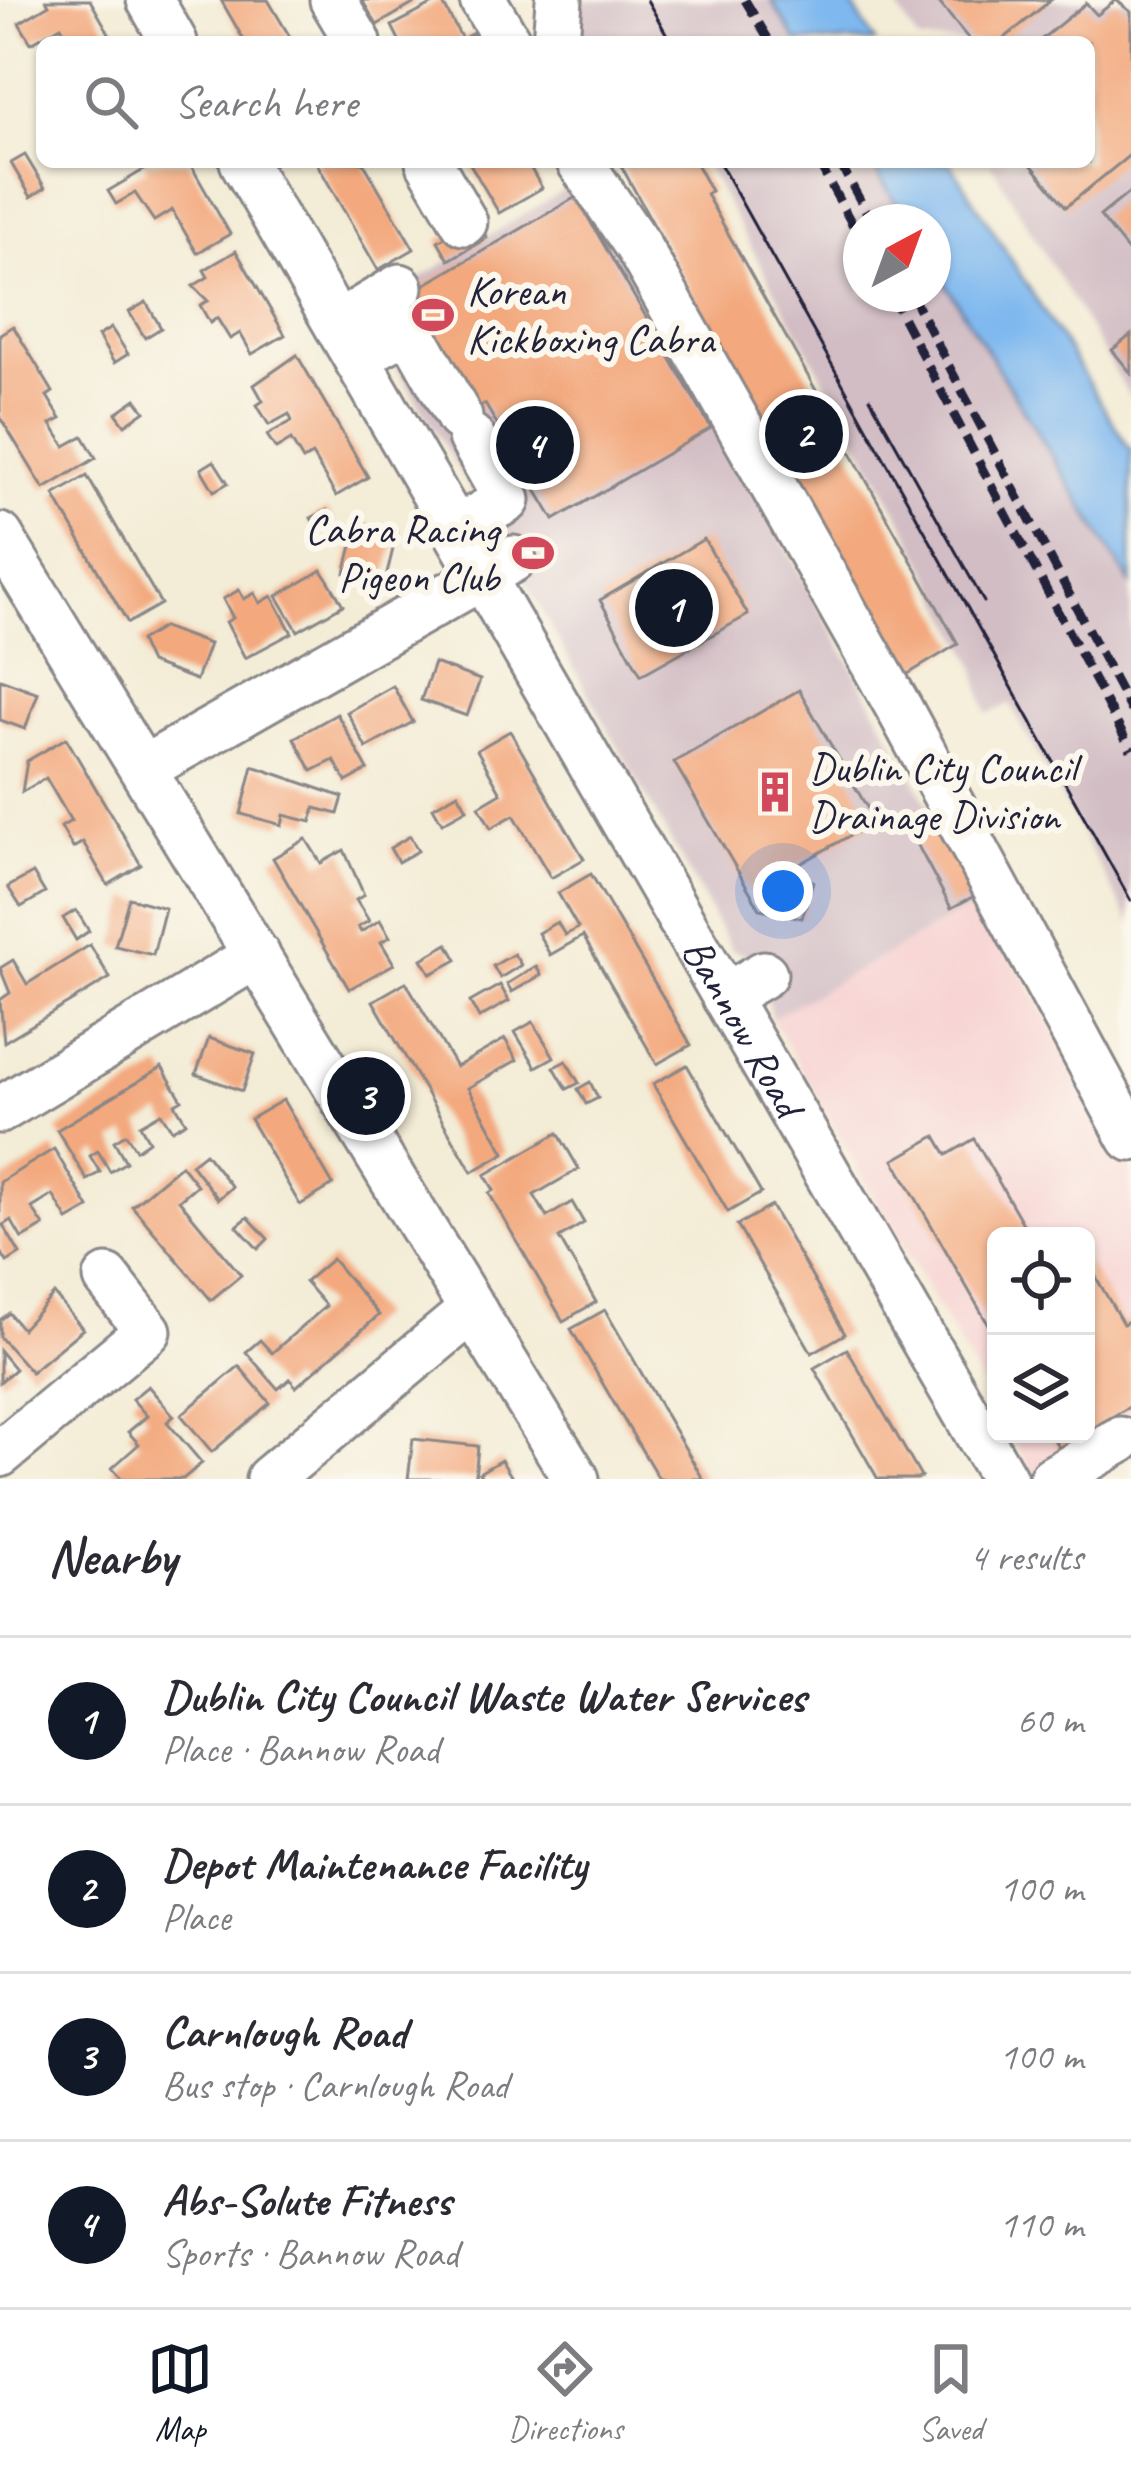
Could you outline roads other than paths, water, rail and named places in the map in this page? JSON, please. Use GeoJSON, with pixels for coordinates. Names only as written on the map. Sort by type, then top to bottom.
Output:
{"type":"FeatureCollection","features":[{"type":"Feature","properties":{"kind":"street"},"geometry":{"type":"LineString","coordinates":[[150,0],[171,36]]}},
{"type":"Feature","properties":{"kind":"street"},"geometry":{"type":"LineString","coordinates":[[333,0],[354,36]]}},
{"type":"Feature","properties":{"kind":"street"},"geometry":{"type":"LineString","coordinates":[[483,0],[504,36]]}},
{"type":"Feature","properties":{"kind":"street"},"geometry":{"type":"LineString","coordinates":[[556,36],[559,0]]}},
{"type":"Feature","properties":{"kind":"street","name":"Bannow Road"},"geometry":{"type":"LineString","coordinates":[[247,168],[456,529],[498,567],[725,997],[1004,1479]]}},
{"type":"Feature","properties":{"kind":"street"},"geometry":{"type":"LineString","coordinates":[[432,168],[464,222]]}},
{"type":"Feature","properties":{"kind":"street"},"geometry":{"type":"LineString","coordinates":[[584,168],[637,245],[889,690],[1131,1138]]}},
{"type":"Feature","properties":{"kind":"street"},"geometry":{"type":"LineString","coordinates":[[348,341],[400,287]]}},
{"type":"Feature","properties":{"kind":"street"},"geometry":{"type":"LineString","coordinates":[[348,341],[409,328],[507,500],[456,529]]}},
{"type":"Feature","properties":{"kind":"street"},"geometry":{"type":"LineString","coordinates":[[0,536],[18,604],[145,768],[576,1479]]}},
{"type":"Feature","properties":{"kind":"street"},"geometry":{"type":"LineString","coordinates":[[145,768],[498,567]]}},
{"type":"Feature","properties":{"kind":"street"},"geometry":{"type":"LineString","coordinates":[[0,1109],[256,956]]}},
{"type":"Feature","properties":{"kind":"street"},"geometry":{"type":"LineString","coordinates":[[725,997],[764,974]]}},
{"type":"Feature","properties":{"kind":"street"},"geometry":{"type":"LineString","coordinates":[[0,1454],[148,1331],[106,1278]]}},
{"type":"Feature","properties":{"kind":"street"},"geometry":{"type":"LineString","coordinates":[[269,1479],[473,1309]]}},
{"type":"Feature","properties":{"kind":"street"},"geometry":{"type":"LineString","coordinates":[[1052,1479],[1120,1440]]}},
{"type":"Feature","properties":{"kind":"water"},"geometry":{"type":"Polygon","coordinates":[[[771,0],[849,0],[871,36],[793,36],[771,0]]]}},
{"type":"Feature","properties":{"kind":"water"},"geometry":{"type":"Polygon","coordinates":[[[874,168],[954,168],[1131,451],[1131,584],[951,292],[951,204],[897,204],[874,168]]]}},
{"type":"Feature","properties":{"kind":"tram line"},"geometry":{"type":"LineString","coordinates":[[647,0],[668,36]]}},
{"type":"Feature","properties":{"kind":"tram line"},"geometry":{"type":"LineString","coordinates":[[722,168],[1131,901]]}},
{"type":"Feature","properties":{"kind":"tram line"},"geometry":{"type":"LineString","coordinates":[[870,398],[984,602]]}},
{"type":"Feature","properties":{"kind":"railway"},"geometry":{"type":"LineString","coordinates":[[745,0],[766,36]]}},
{"type":"Feature","properties":{"kind":"railway"},"geometry":{"type":"LineString","coordinates":[[821,168],[843,207]]}},
{"type":"Feature","properties":{"kind":"railway"},"geometry":{"type":"LineString","coordinates":[[842,168],[862,204]]}},
{"type":"Feature","properties":{"kind":"railway"},"geometry":{"type":"LineString","coordinates":[[900,312],[1131,750]]}},
{"type":"Feature","properties":{"kind":"railway"},"geometry":{"type":"LineString","coordinates":[[920,312],[1131,711]]}},
{"type":"Feature","properties":{"kind":"place","name":"Korean Kickboxing Cabra"},"geometry":{"type":"Point","coordinates":[433,315]}},
{"type":"Feature","properties":{"kind":"place","name":"Depot Maintenance Facility"},"geometry":{"type":"Point","coordinates":[804,434]}},
{"type":"Feature","properties":{"kind":"place","name":"Abs-Solute Fitness"},"geometry":{"type":"Point","coordinates":[535,445]}},
{"type":"Feature","properties":{"kind":"place","name":"Cabra Racing Pigeon Club"},"geometry":{"type":"Point","coordinates":[533,553]}},
{"type":"Feature","properties":{"kind":"place","name":"Dublin City Council Waste Water Services"},"geometry":{"type":"Point","coordinates":[674,608]}},
{"type":"Feature","properties":{"kind":"place","name":"Dublin City Council Drainage Division"},"geometry":{"type":"Point","coordinates":[775,792]}},
{"type":"Feature","properties":{"kind":"place","name":"Carnlough Road"},"geometry":{"type":"Point","coordinates":[366,1096]}}]}
